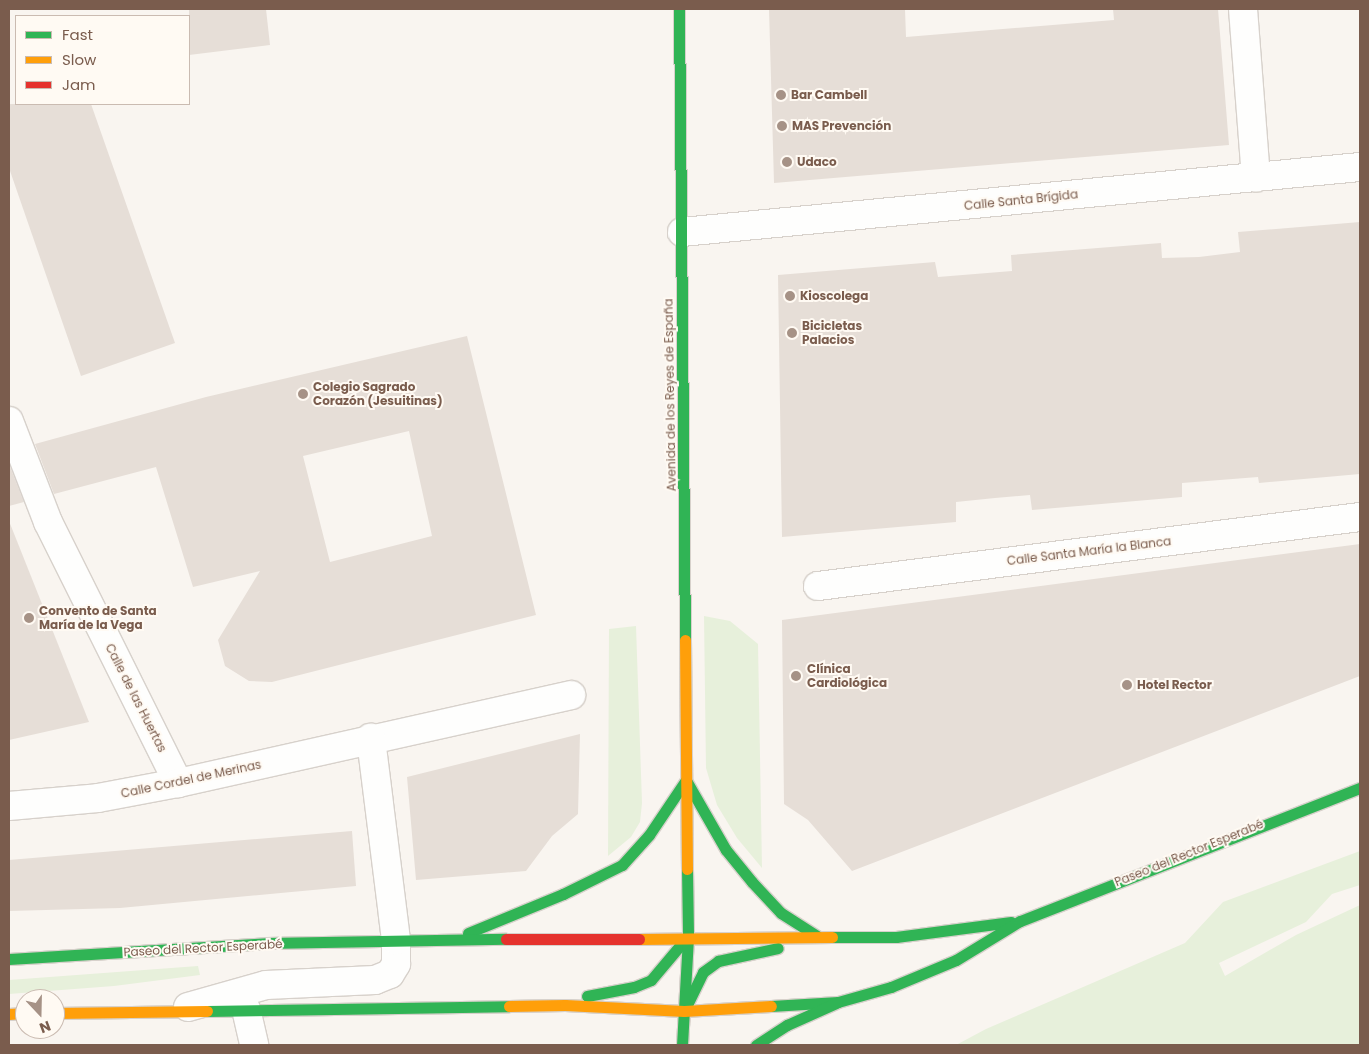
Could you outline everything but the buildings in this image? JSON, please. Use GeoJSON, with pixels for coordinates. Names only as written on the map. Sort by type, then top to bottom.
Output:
{"type":"FeatureCollection","features":[{"type":"Feature","properties":{"kind":"main road","name":"Avenida de los Reyes de España"},"geometry":{"type":"LineString","coordinates":[[679,9],[688,936],[682,1045]]}},
{"type":"Feature","properties":{"kind":"main road","name":"Paseo del Rector Esperabé"},"geometry":{"type":"LineString","coordinates":[[445,941],[486,927],[597,879],[622,865],[649,835],[686,780]]}},
{"type":"Feature","properties":{"kind":"main road"},"geometry":{"type":"LineString","coordinates":[[686,780],[726,850],[752,882],[781,913],[817,936]]}},
{"type":"Feature","properties":{"kind":"main road","name":"Paseo del Rector Esperabé"},"geometry":{"type":"LineString","coordinates":[[65,1013],[541,1006],[684,1011],[838,1002],[891,987],[956,960],[1020,921],[1256,826],[1360,788]]}},
{"type":"Feature","properties":{"kind":"main road","name":"Paseo del Rector Esperabé"},"geometry":{"type":"LineString","coordinates":[[9,959],[267,943],[688,936],[896,937],[1020,921]]}},
{"type":"Feature","properties":{"kind":"main road","name":"Paseo del Rector Esperabé"},"geometry":{"type":"LineString","coordinates":[[541,1006],[634,987],[651,980],[688,936]]}},
{"type":"Feature","properties":{"kind":"main road","name":"Paseo del Rector Esperabé"},"geometry":{"type":"LineString","coordinates":[[684,1011],[703,972],[718,961],[817,936]]}},
{"type":"Feature","properties":{"kind":"main road"},"geometry":{"type":"LineString","coordinates":[[756,1045],[787,1025],[838,1002]]}},
{"type":"Feature","properties":{"kind":"street"},"geometry":{"type":"LineString","coordinates":[[1243,9],[1256,177]]}},
{"type":"Feature","properties":{"kind":"street","name":"Calle Santa Brígida"},"geometry":{"type":"LineString","coordinates":[[682,232],[1360,167]]}},
{"type":"Feature","properties":{"kind":"street","name":"Calle de las Huertas"},"geometry":{"type":"LineString","coordinates":[[9,422],[48,522],[178,783]]}},
{"type":"Feature","properties":{"kind":"street","name":"Calle Santa María la Blanca"},"geometry":{"type":"LineString","coordinates":[[818,586],[1357,517]]}},
{"type":"Feature","properties":{"kind":"street","name":"Calle Cordel de Merinas"},"geometry":{"type":"LineString","coordinates":[[9,806],[98,798],[178,783],[371,738],[571,695]]}},
{"type":"Feature","properties":{"kind":"street"},"geometry":{"type":"LineString","coordinates":[[371,738],[396,940]]}},
{"type":"Feature","properties":{"kind":"street","name":"Paseo del Rector Esperabé"},"geometry":{"type":"LineString","coordinates":[[175,1010],[266,984],[375,980],[390,974],[396,964],[396,940]]}},
{"type":"Feature","properties":{"kind":"street"},"geometry":{"type":"LineString","coordinates":[[246,1009],[254,1045]]}},
{"type":"Feature","properties":{"kind":"green space"},"geometry":{"type":"Polygon","coordinates":[[[704,616],[730,621],[758,644],[762,868],[737,838],[717,805],[706,768],[704,616]]]}},
{"type":"Feature","properties":{"kind":"green space"},"geometry":{"type":"Polygon","coordinates":[[[636,626],[642,803],[640,822],[631,837],[608,856],[609,629],[636,626]]]}},
{"type":"Feature","properties":{"kind":"green space"},"geometry":{"type":"Polygon","coordinates":[[[1360,851],[1360,885],[1332,894],[1306,922],[1219,963],[1225,976],[1296,935],[1360,905],[1360,1045],[956,1045],[986,1029],[1185,943],[1223,902],[1360,851]]]}},
{"type":"Feature","properties":{"kind":"green space"},"geometry":{"type":"Polygon","coordinates":[[[198,966],[200,975],[114,986],[65,990],[15,989],[15,994],[9,994],[9,980],[198,966]]]}},
{"type":"Feature","properties":{"kind":"traffic: fast"},"geometry":{"type":"LineString","coordinates":[[679,9],[685,640]]}},
{"type":"Feature","properties":{"kind":"traffic: fast"},"geometry":{"type":"LineString","coordinates":[[468,933],[563,894],[622,865],[649,835],[686,780]]}},
{"type":"Feature","properties":{"kind":"traffic: fast"},"geometry":{"type":"LineString","coordinates":[[687,782],[726,850],[752,882],[781,913],[817,936]]}},
{"type":"Feature","properties":{"kind":"traffic: fast"},"geometry":{"type":"LineString","coordinates":[[771,1006],[838,1002],[891,987],[956,960],[1020,921],[1360,788]]}},
{"type":"Feature","properties":{"kind":"traffic: fast"},"geometry":{"type":"LineString","coordinates":[[687,869],[688,936]]}},
{"type":"Feature","properties":{"kind":"traffic: fast"},"geometry":{"type":"LineString","coordinates":[[832,937],[896,937],[1011,922]]}},
{"type":"Feature","properties":{"kind":"traffic: fast"},"geometry":{"type":"LineString","coordinates":[[682,1045],[688,936]]}},
{"type":"Feature","properties":{"kind":"traffic: fast"},"geometry":{"type":"LineString","coordinates":[[587,996],[634,987],[651,980],[688,936]]}},
{"type":"Feature","properties":{"kind":"traffic: fast"},"geometry":{"type":"LineString","coordinates":[[9,959],[267,943],[506,939]]}},
{"type":"Feature","properties":{"kind":"traffic: fast"},"geometry":{"type":"LineString","coordinates":[[684,1011],[703,972],[718,961],[778,948]]}},
{"type":"Feature","properties":{"kind":"traffic: fast"},"geometry":{"type":"LineString","coordinates":[[756,1045],[787,1025],[836,1003]]}},
{"type":"Feature","properties":{"kind":"traffic: fast"},"geometry":{"type":"LineString","coordinates":[[207,1011],[509,1006]]}},
{"type":"Feature","properties":{"kind":"traffic: slow"},"geometry":{"type":"LineString","coordinates":[[685,640],[687,869]]}},
{"type":"Feature","properties":{"kind":"traffic: slow"},"geometry":{"type":"LineString","coordinates":[[639,939],[832,937]]}},
{"type":"Feature","properties":{"kind":"traffic: slow"},"geometry":{"type":"LineString","coordinates":[[509,1006],[565,1005],[684,1011],[771,1006]]}},
{"type":"Feature","properties":{"kind":"traffic: slow"},"geometry":{"type":"LineString","coordinates":[[65,1013],[207,1011]]}},
{"type":"Feature","properties":{"kind":"traffic: slow"},"geometry":{"type":"LineString","coordinates":[[9,1014],[15,1014]]}},
{"type":"Feature","properties":{"kind":"traffic: jam"},"geometry":{"type":"LineString","coordinates":[[506,939],[639,939]]}},
{"type":"Feature","properties":{"kind":"place","name":"Bar Cambell"},"geometry":{"type":"Point","coordinates":[781,95]}},
{"type":"Feature","properties":{"kind":"place","name":"MAS Prevención"},"geometry":{"type":"Point","coordinates":[782,126]}},
{"type":"Feature","properties":{"kind":"place","name":"Udaco"},"geometry":{"type":"Point","coordinates":[787,162]}},
{"type":"Feature","properties":{"kind":"place","name":"Kioscolega"},"geometry":{"type":"Point","coordinates":[790,296]}},
{"type":"Feature","properties":{"kind":"place","name":"Bicicletas Palacios"},"geometry":{"type":"Point","coordinates":[792,333]}},
{"type":"Feature","properties":{"kind":"place","name":"Colegio Sagrado Corazón (Jesuitinas)"},"geometry":{"type":"Point","coordinates":[303,394]}},
{"type":"Feature","properties":{"kind":"place","name":"Convento de Santa María de la Vega"},"geometry":{"type":"Point","coordinates":[29,618]}},
{"type":"Feature","properties":{"kind":"place","name":"Clínica Cardiológica"},"geometry":{"type":"Point","coordinates":[796,676]}},
{"type":"Feature","properties":{"kind":"place","name":"Hotel Rector"},"geometry":{"type":"Point","coordinates":[1127,685]}}]}
